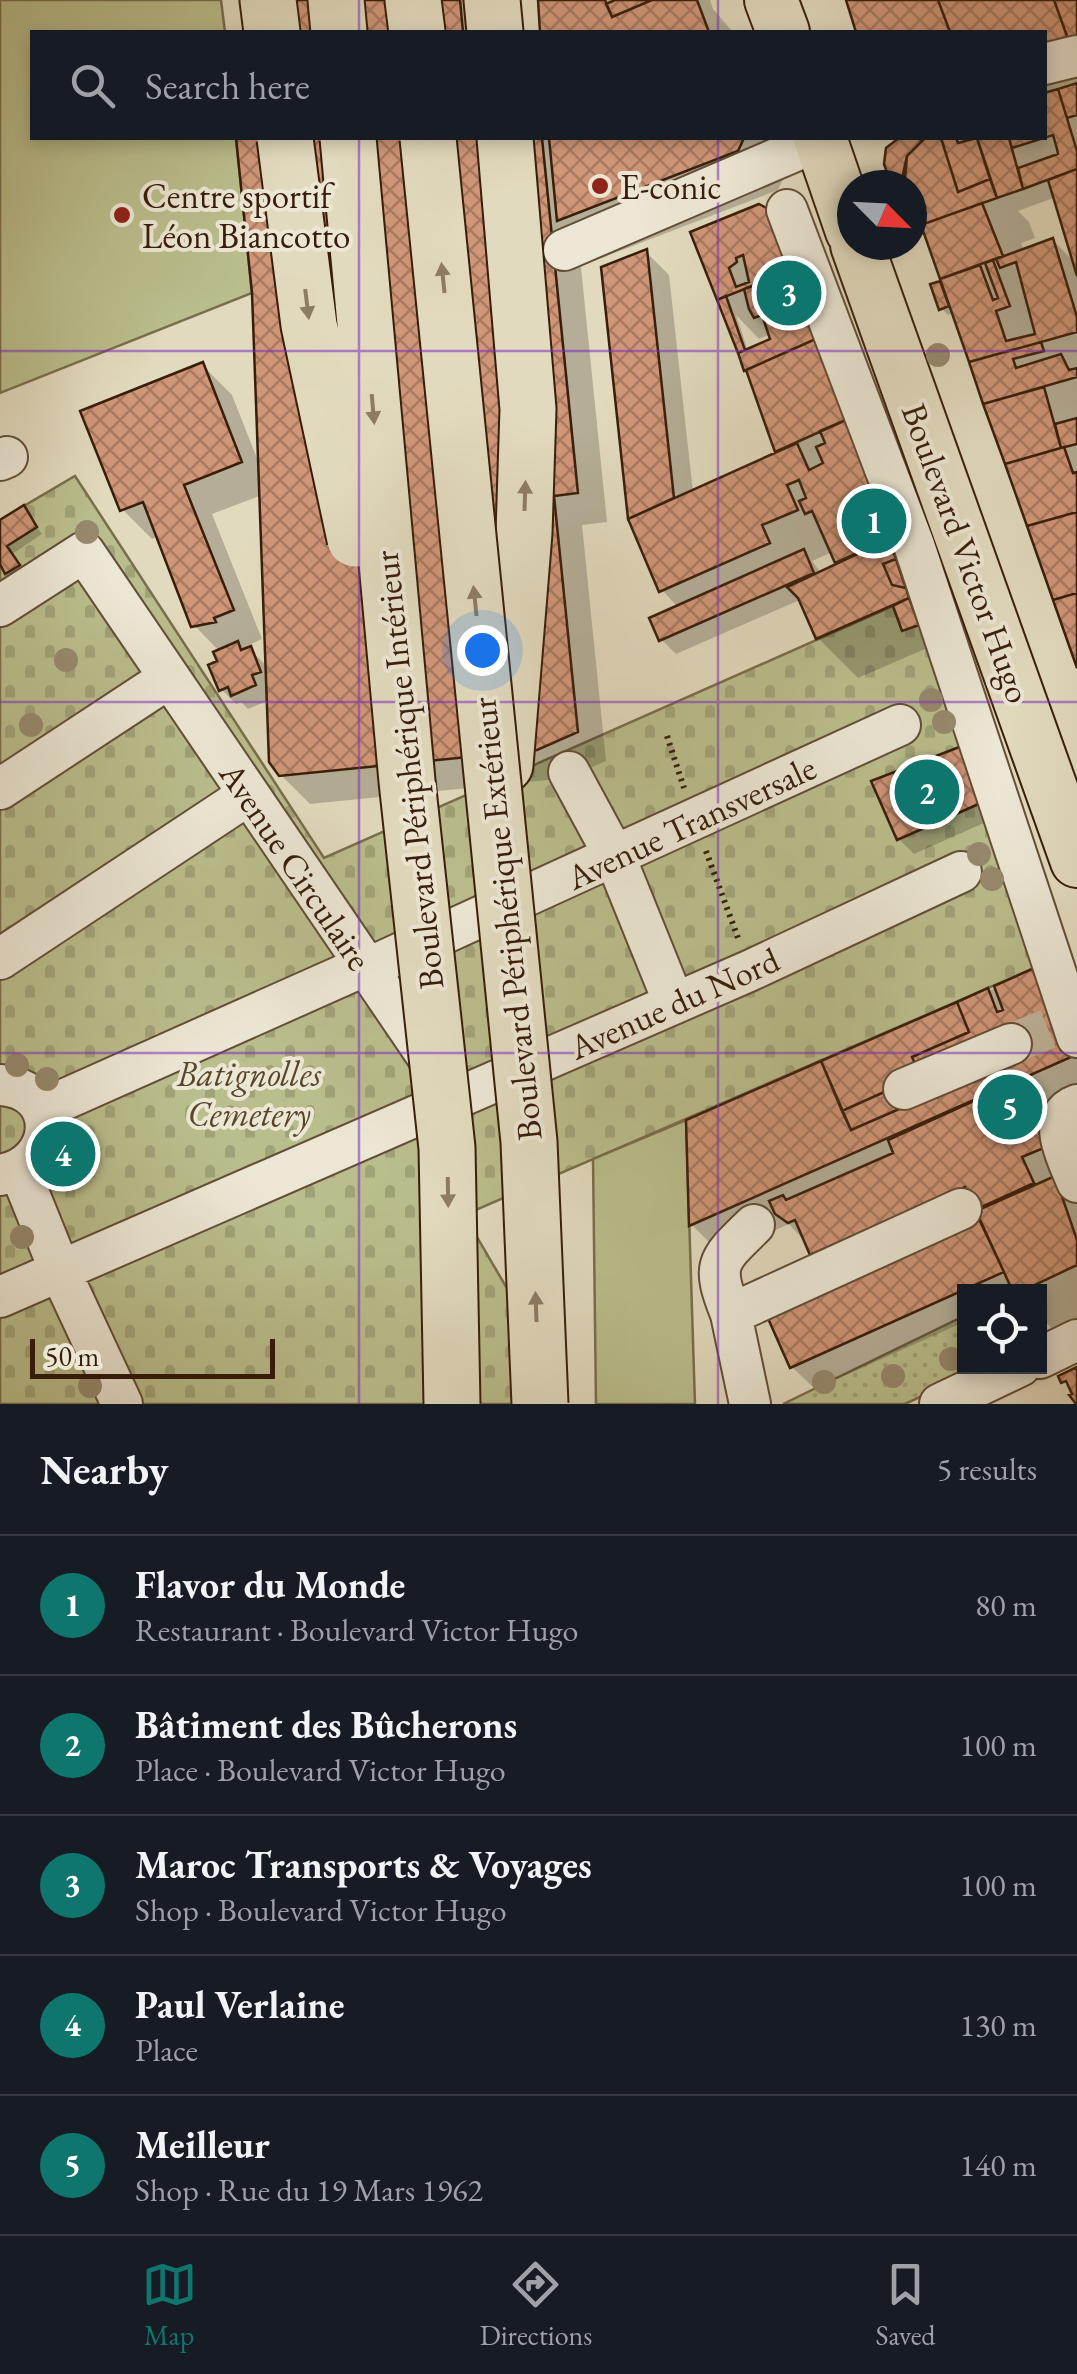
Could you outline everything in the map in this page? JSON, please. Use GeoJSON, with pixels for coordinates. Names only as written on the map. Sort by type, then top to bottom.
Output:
{"type":"FeatureCollection","features":[{"type":"Feature","properties":{"kind":"highway"},"geometry":{"type":"LineString","coordinates":[[268,0],[272,30]]}},
{"type":"Feature","properties":{"kind":"highway"},"geometry":{"type":"LineString","coordinates":[[336,0],[339,30]]}},
{"type":"Feature","properties":{"kind":"highway"},"geometry":{"type":"LineString","coordinates":[[413,0],[417,30]]}},
{"type":"Feature","properties":{"kind":"highway"},"geometry":{"type":"LineString","coordinates":[[492,0],[495,30]]}},
{"type":"Feature","properties":{"kind":"highway"},"geometry":{"type":"LineString","coordinates":[[286,140],[309,325],[408,781]]}},
{"type":"Feature","properties":{"kind":"highway","name":"Boulevard Périphérique Intérieur"},"geometry":{"type":"LineString","coordinates":[[348,140],[408,781],[447,1148],[452,1404]]}},
{"type":"Feature","properties":{"kind":"highway","name":"Boulevard Périphérique Extérieur"},"geometry":{"type":"LineString","coordinates":[[428,140],[529,1142],[540,1404]]}},
{"type":"Feature","properties":{"kind":"highway"},"geometry":{"type":"LineString","coordinates":[[499,837],[524,534],[528,409],[505,140]]}},
{"type":"Feature","properties":{"kind":"main road"},"geometry":{"type":"LineString","coordinates":[[772,0],[782,30]]}},
{"type":"Feature","properties":{"kind":"main road"},"geometry":{"type":"LineString","coordinates":[[823,140],[837,185]]}},
{"type":"Feature","properties":{"kind":"main road","name":"Boulevard Victor Hugo"},"geometry":{"type":"LineString","coordinates":[[861,260],[936,537],[1075,846]]}},
{"type":"Feature","properties":{"kind":"street"},"geometry":{"type":"LineString","coordinates":[[1047,63],[1077,56]]}},
{"type":"Feature","properties":{"kind":"street"},"geometry":{"type":"LineString","coordinates":[[564,250],[817,140]]}},
{"type":"Feature","properties":{"kind":"street"},"geometry":{"type":"LineString","coordinates":[[787,210],[936,537],[1071,1025]]}},
{"type":"Feature","properties":{"kind":"street","name":"Avenue Circulaire"},"geometry":{"type":"LineString","coordinates":[[0,606],[84,552],[432,1065],[468,1093]]}},
{"type":"Feature","properties":{"kind":"street"},"geometry":{"type":"LineString","coordinates":[[0,789],[169,678]]}},
{"type":"Feature","properties":{"kind":"street","name":"Avenue Transversale"},"geometry":{"type":"LineString","coordinates":[[42,1109],[364,966],[377,964],[900,725]]}},
{"type":"Feature","properties":{"kind":"street"},"geometry":{"type":"LineString","coordinates":[[569,772],[614,857],[674,1003]]}},
{"type":"Feature","properties":{"kind":"street"},"geometry":{"type":"LineString","coordinates":[[0,959],[248,795]]}},
{"type":"Feature","properties":{"kind":"street","name":"Avenue du Nord"},"geometry":{"type":"LineString","coordinates":[[0,1297],[750,971],[961,872]]}},
{"type":"Feature","properties":{"kind":"street"},"geometry":{"type":"LineString","coordinates":[[904,1089],[1011,1044]]}},
{"type":"Feature","properties":{"kind":"street"},"geometry":{"type":"LineString","coordinates":[[0,1085],[31,1094],[42,1109],[47,1128],[44,1143],[36,1158],[9,1172],[122,1404]]}},
{"type":"Feature","properties":{"kind":"street"},"geometry":{"type":"LineString","coordinates":[[1077,1104],[1067,1108],[1060,1135],[1077,1182]]}},
{"type":"Feature","properties":{"kind":"street"},"geometry":{"type":"LineString","coordinates":[[730,1314],[961,1208]]}},
{"type":"Feature","properties":{"kind":"street"},"geometry":{"type":"LineString","coordinates":[[750,1404],[730,1314],[718,1281],[722,1256],[754,1224]]}},
{"type":"Feature","properties":{"kind":"street"},"geometry":{"type":"LineString","coordinates":[[1047,1355],[1077,1340]]}},
{"type":"Feature","properties":{"kind":"street"},"geometry":{"type":"LineString","coordinates":[[940,1404],[1003,1374]]}},
{"type":"Feature","properties":{"kind":"path"},"geometry":{"type":"LineString","coordinates":[[667,736],[750,971]]}},
{"type":"Feature","properties":{"kind":"green space","name":"Centre sportif Léon Biancotto"},"geometry":{"type":"Polygon","coordinates":[[[0,0],[221,0],[225,30],[30,30],[30,140],[236,140],[252,293],[0,393],[0,0]]]}},
{"type":"Feature","properties":{"kind":"green space","name":"Batignolles Cemetery"},"geometry":{"type":"Polygon","coordinates":[[[75,476],[324,858],[893,606],[902,630],[919,625],[1039,966],[464,1215],[508,1290],[562,1404],[0,1404],[0,520],[75,476]]]}},
{"type":"Feature","properties":{"kind":"green space"},"geometry":{"type":"Polygon","coordinates":[[[686,1120],[695,1404],[596,1404],[593,1159],[686,1120]]]}},
{"type":"Feature","properties":{"kind":"green space"},"geometry":{"type":"Polygon","coordinates":[[[957,1319],[957,1374],[969,1374],[905,1404],[783,1404],[957,1319]]]}},
{"type":"Feature","properties":{"kind":"building"},"geometry":{"type":"Polygon","coordinates":[[[290,0],[460,0],[463,30],[294,30],[290,0]]]}},
{"type":"Feature","properties":{"kind":"building"},"geometry":{"type":"Polygon","coordinates":[[[538,0],[605,0],[612,17],[652,0],[697,0],[708,30],[540,30],[538,0]]]}},
{"type":"Feature","properties":{"kind":"building"},"geometry":{"type":"Polygon","coordinates":[[[615,0],[652,0],[612,17],[606,4],[615,0]]]}},
{"type":"Feature","properties":{"kind":"building"},"geometry":{"type":"Polygon","coordinates":[[[846,0],[938,0],[949,30],[855,30],[846,0]]]}},
{"type":"Feature","properties":{"kind":"building"},"geometry":{"type":"Polygon","coordinates":[[[938,0],[1054,0],[1068,39],[1047,44],[1047,30],[949,30],[938,0]]]}},
{"type":"Feature","properties":{"kind":"building"},"geometry":{"type":"Polygon","coordinates":[[[1054,0],[1077,0],[1077,37],[1068,39],[1054,0]]]}},
{"type":"Feature","properties":{"kind":"building"},"geometry":{"type":"Polygon","coordinates":[[[1077,83],[1077,115],[1067,118],[1058,89],[1077,83]]]}},
{"type":"Feature","properties":{"kind":"building"},"geometry":{"type":"Polygon","coordinates":[[[1058,89],[1077,151],[1077,169],[1023,189],[1018,168],[1058,154],[1053,135],[1047,137],[1047,92],[1058,89]]]}},
{"type":"Feature","properties":{"kind":"building"},"geometry":{"type":"Polygon","coordinates":[[[236,140],[542,140],[578,493],[554,496],[578,732],[537,750],[279,776],[269,762],[252,293],[236,140]]]}},
{"type":"Feature","properties":{"kind":"building","name":"E-conic"},"geometry":{"type":"Polygon","coordinates":[[[549,140],[743,140],[738,151],[557,221],[549,140]]]}},
{"type":"Feature","properties":{"kind":"building"},"geometry":{"type":"Polygon","coordinates":[[[896,140],[922,141],[907,156],[906,170],[886,170],[886,148],[896,140]]]}},
{"type":"Feature","properties":{"kind":"building"},"geometry":{"type":"Polygon","coordinates":[[[923,140],[942,140],[958,192],[990,179],[997,198],[927,223],[927,170],[904,170],[907,156],[923,140]]]}},
{"type":"Feature","properties":{"kind":"building"},"geometry":{"type":"Polygon","coordinates":[[[942,140],[958,143],[978,140],[990,179],[958,192],[942,140]]]}},
{"type":"Feature","properties":{"kind":"building"},"geometry":{"type":"Polygon","coordinates":[[[978,140],[1010,140],[1023,189],[997,198],[978,140]]]}},
{"type":"Feature","properties":{"kind":"building"},"geometry":{"type":"Polygon","coordinates":[[[1010,140],[1038,140],[1012,148],[1010,140]]]}},
{"type":"Feature","properties":{"kind":"building"},"geometry":{"type":"Polygon","coordinates":[[[1077,169],[1077,276],[1048,180],[1077,169]]]}},
{"type":"Feature","properties":{"kind":"building"},"geometry":{"type":"Polygon","coordinates":[[[982,203],[1003,256],[940,279],[927,242],[927,223],[982,203]]]}},
{"type":"Feature","properties":{"kind":"building"},"geometry":{"type":"Polygon","coordinates":[[[759,204],[772,211],[793,270],[717,300],[690,232],[759,204]],[[743,255],[729,268],[736,287],[749,282],[743,255]]]}},
{"type":"Feature","properties":{"kind":"building"},"geometry":{"type":"Polygon","coordinates":[[[1053,238],[1077,317],[1077,332],[969,362],[940,279],[980,265],[993,300],[998,298],[985,263],[993,260],[1010,306],[996,311],[1006,341],[1035,334],[1016,262],[1000,268],[996,259],[1053,238]]]}},
{"type":"Feature","properties":{"kind":"building"},"geometry":{"type":"Polygon","coordinates":[[[647,249],[674,498],[628,519],[601,267],[647,249]]]}},
{"type":"Feature","properties":{"kind":"building"},"geometry":{"type":"Polygon","coordinates":[[[793,270],[818,338],[744,371],[738,353],[770,339],[762,315],[754,318],[749,309],[744,289],[793,270]]]}},
{"type":"Feature","properties":{"kind":"building"},"geometry":{"type":"Polygon","coordinates":[[[940,281],[949,306],[939,310],[930,284],[940,281]]]}},
{"type":"Feature","properties":{"kind":"building"},"geometry":{"type":"Polygon","coordinates":[[[726,296],[745,350],[738,353],[717,300],[726,296]]]}},
{"type":"Feature","properties":{"kind":"building"},"geometry":{"type":"Polygon","coordinates":[[[818,338],[846,420],[775,452],[746,370],[818,338]]]}},
{"type":"Feature","properties":{"kind":"building"},"geometry":{"type":"Polygon","coordinates":[[[1041,342],[1044,351],[1013,359],[1016,368],[1061,354],[1069,370],[1077,368],[1077,377],[983,404],[969,362],[1041,342]]]}},
{"type":"Feature","properties":{"kind":"building"},"geometry":{"type":"Polygon","coordinates":[[[203,362],[242,462],[184,485],[234,610],[214,618],[216,622],[191,627],[143,502],[120,511],[80,411],[203,362]]]}},
{"type":"Feature","properties":{"kind":"building"},"geometry":{"type":"Polygon","coordinates":[[[1044,387],[1061,448],[1005,464],[983,404],[1044,387]]]}},
{"type":"Feature","properties":{"kind":"building"},"geometry":{"type":"Polygon","coordinates":[[[1077,418],[1077,444],[1061,448],[1055,424],[1077,418]]]}},
{"type":"Feature","properties":{"kind":"building"},"geometry":{"type":"Polygon","coordinates":[[[846,420],[889,539],[835,563],[812,511],[805,514],[799,501],[806,498],[799,480],[787,485],[798,510],[762,525],[770,543],[659,592],[628,519],[797,443],[809,470],[823,463],[816,447],[825,443],[820,431],[846,420]]]}},
{"type":"Feature","properties":{"kind":"building"},"geometry":{"type":"Polygon","coordinates":[[[1064,447],[1073,473],[1077,472],[1077,512],[1027,526],[1005,464],[1064,447]]]}},
{"type":"Feature","properties":{"kind":"building"},"geometry":{"type":"Polygon","coordinates":[[[24,505],[37,527],[7,546],[20,565],[5,574],[0,564],[0,520],[24,505]]]}},
{"type":"Feature","properties":{"kind":"building"},"geometry":{"type":"Polygon","coordinates":[[[1077,512],[1077,593],[1053,600],[1027,526],[1077,512]]]}},
{"type":"Feature","properties":{"kind":"building"},"geometry":{"type":"Polygon","coordinates":[[[889,539],[896,559],[883,564],[892,585],[906,588],[909,598],[816,639],[798,598],[787,587],[889,539]]]}},
{"type":"Feature","properties":{"kind":"building"},"geometry":{"type":"Polygon","coordinates":[[[804,549],[814,573],[659,641],[649,618],[804,549]]]}},
{"type":"Feature","properties":{"kind":"building"},"geometry":{"type":"Polygon","coordinates":[[[896,559],[906,588],[892,585],[883,564],[896,559]]]}},
{"type":"Feature","properties":{"kind":"building"},"geometry":{"type":"Polygon","coordinates":[[[1077,593],[1077,668],[1053,600],[1077,593]]]}},
{"type":"Feature","properties":{"kind":"building"},"geometry":{"type":"Polygon","coordinates":[[[909,598],[919,625],[902,631],[893,606],[909,598]]]}},
{"type":"Feature","properties":{"kind":"building"},"geometry":{"type":"Polygon","coordinates":[[[238,641],[241,650],[251,646],[261,672],[252,675],[256,685],[231,696],[228,687],[219,691],[208,665],[217,661],[213,652],[238,641]]]}},
{"type":"Feature","properties":{"kind":"building"},"geometry":{"type":"Polygon","coordinates":[[[962,746],[981,803],[897,840],[871,781],[962,746]]]}},
{"type":"Feature","properties":{"kind":"building"},"geometry":{"type":"Polygon","coordinates":[[[1039,966],[1071,1057],[689,1226],[686,1120],[821,1061],[851,1130],[977,1075],[978,1080],[1019,1062],[920,1076],[912,1057],[969,1032],[957,1002],[988,988],[997,1012],[1003,1010],[994,986],[1039,966]]]}},
{"type":"Feature","properties":{"kind":"building"},"geometry":{"type":"Polygon","coordinates":[[[957,1002],[969,1032],[912,1057],[920,1076],[842,1111],[821,1061],[957,1002]]]}},
{"type":"Feature","properties":{"kind":"building"},"geometry":{"type":"Polygon","coordinates":[[[1022,1079],[1046,1147],[1022,1157],[1034,1183],[975,1210],[965,1187],[810,1255],[795,1220],[788,1223],[775,1214],[769,1201],[783,1195],[786,1200],[893,1153],[888,1140],[1022,1079]]]}},
{"type":"Feature","properties":{"kind":"building"},"geometry":{"type":"Polygon","coordinates":[[[897,1086],[906,1106],[851,1130],[842,1111],[897,1086]]]}},
{"type":"Feature","properties":{"kind":"building"},"geometry":{"type":"Polygon","coordinates":[[[1055,1176],[1077,1240],[1077,1265],[1037,1284],[1009,1284],[976,1211],[1055,1176]]]}},
{"type":"Feature","properties":{"kind":"building"},"geometry":{"type":"Polygon","coordinates":[[[979,1219],[1004,1272],[977,1284],[957,1284],[957,1293],[790,1368],[767,1316],[979,1219]]]}},
{"type":"Feature","properties":{"kind":"building"},"geometry":{"type":"Polygon","coordinates":[[[1077,1367],[1076,1404],[1066,1381],[1061,1383],[1058,1376],[1077,1367]]]}},
{"type":"Feature","properties":{"kind":"tunnel"},"geometry":{"type":"LineString","coordinates":[[1011,1044],[1060,1024]]}},
{"type":"Feature","properties":{"kind":"place","name":"E-conic"},"geometry":{"type":"Point","coordinates":[600,186]}},
{"type":"Feature","properties":{"kind":"place","name":"Centre sportif Léon Biancotto"},"geometry":{"type":"Point","coordinates":[122,215]}},
{"type":"Feature","properties":{"kind":"place","name":"Maroc Transports & Voyages"},"geometry":{"type":"Point","coordinates":[789,293]}},
{"type":"Feature","properties":{"kind":"place","name":"Flavor du Monde"},"geometry":{"type":"Point","coordinates":[874,521]}},
{"type":"Feature","properties":{"kind":"place","name":"Bâtiment des Bûcherons"},"geometry":{"type":"Point","coordinates":[927,792]}},
{"type":"Feature","properties":{"kind":"place","name":"Meilleur"},"geometry":{"type":"Point","coordinates":[1010,1107]}},
{"type":"Feature","properties":{"kind":"place","name":"Paul Verlaine"},"geometry":{"type":"Point","coordinates":[63,1154]}}]}
